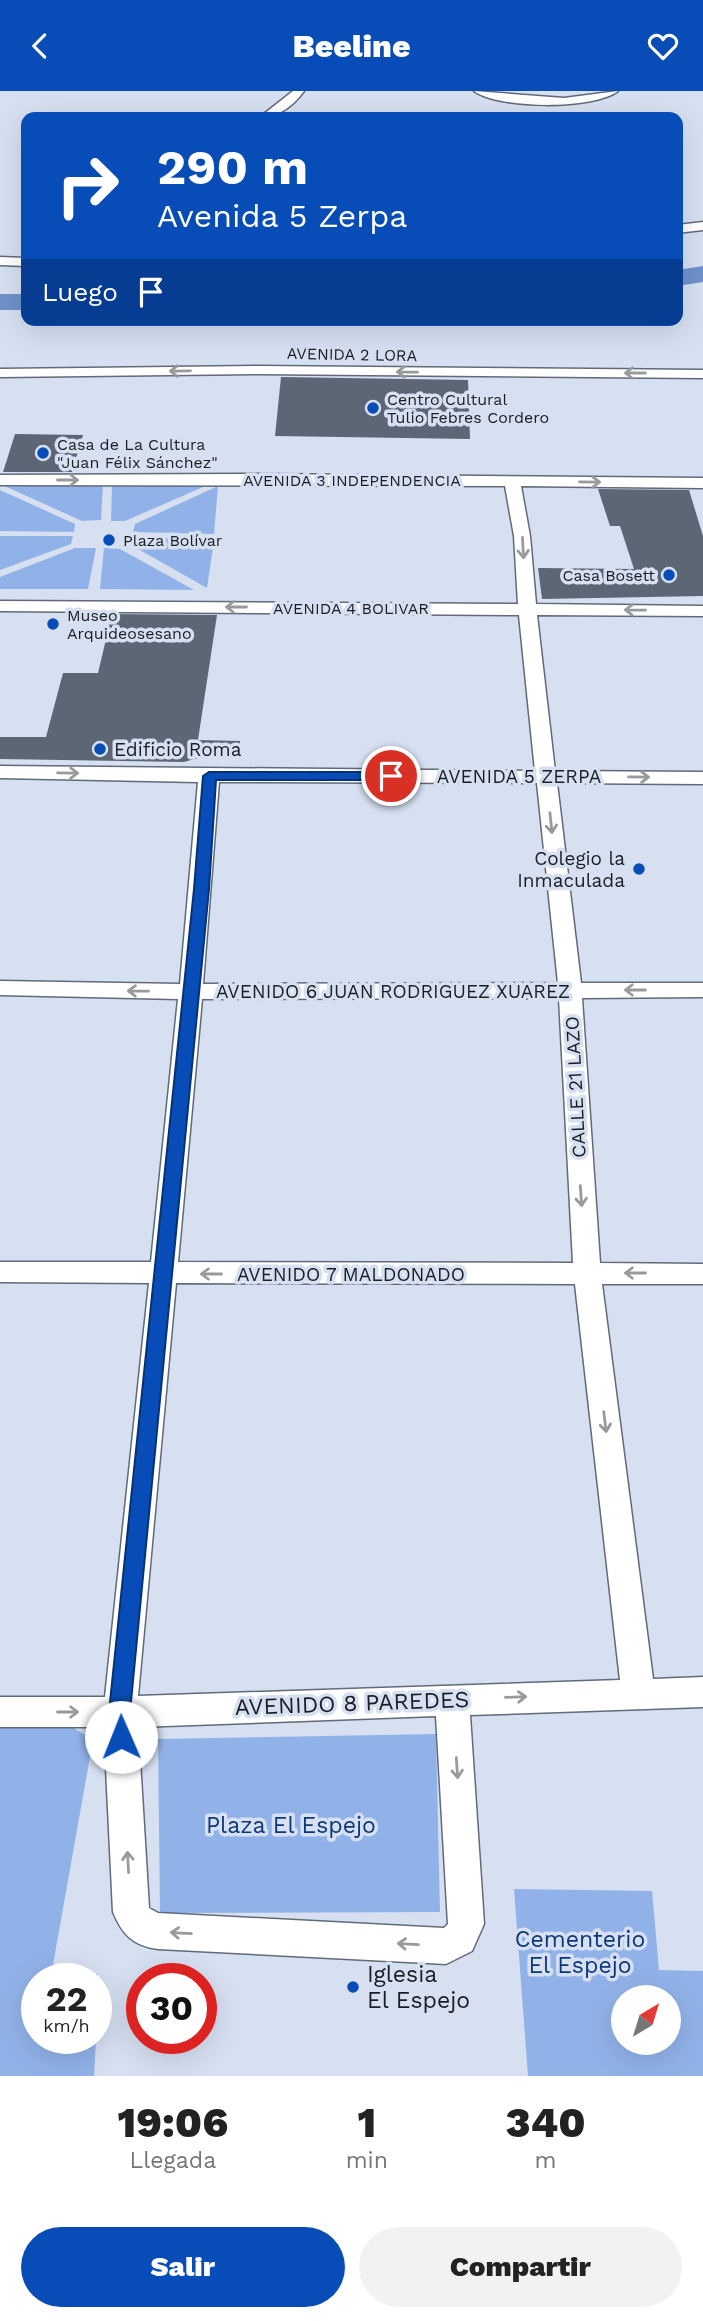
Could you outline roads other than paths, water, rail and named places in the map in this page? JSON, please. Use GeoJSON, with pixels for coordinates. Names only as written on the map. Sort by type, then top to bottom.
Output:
{"type":"FeatureCollection","features":[{"type":"Feature","properties":{"kind":"street"},"geometry":{"type":"LineString","coordinates":[[273,112],[290,101],[299,91]]}},
{"type":"Feature","properties":{"kind":"street"},"geometry":{"type":"LineString","coordinates":[[479,91],[511,97],[574,101],[587,100],[613,91]]}},
{"type":"Feature","properties":{"kind":"street"},"geometry":{"type":"LineString","coordinates":[[683,228],[703,226]]}},
{"type":"Feature","properties":{"kind":"street"},"geometry":{"type":"LineString","coordinates":[[0,261],[21,262]]}},
{"type":"Feature","properties":{"kind":"street","name":"AVENIDA 2 LORA"},"geometry":{"type":"LineString","coordinates":[[0,373],[257,370],[703,374]]}},
{"type":"Feature","properties":{"kind":"street"},"geometry":{"type":"LineString","coordinates":[[23,389],[27,373]]}},
{"type":"Feature","properties":{"kind":"street","name":"AVENIDA 3 INDEPENDENCIA"},"geometry":{"type":"LineString","coordinates":[[0,480],[703,483]]}},
{"type":"Feature","properties":{"kind":"street","name":"CALLE 21 LAZO"},"geometry":{"type":"LineString","coordinates":[[512,481],[522,536],[527,609],[570,990],[587,1273],[638,1693]]}},
{"type":"Feature","properties":{"kind":"street","name":"AVENIDA 4 BOLIVAR"},"geometry":{"type":"LineString","coordinates":[[0,606],[703,611]]}},
{"type":"Feature","properties":{"kind":"street","name":"AVENIDA 5 ZERPA"},"geometry":{"type":"LineString","coordinates":[[0,772],[209,776],[703,778]]}},
{"type":"Feature","properties":{"kind":"street"},"geometry":{"type":"LineString","coordinates":[[209,776],[191,992],[120,1712],[131,1912],[141,1927],[158,1931],[446,1946],[454,1944],[460,1939],[466,1924],[452,1699]]}},
{"type":"Feature","properties":{"kind":"street","name":"AVENIDO 6 JUAN RODRIGUEZ XUAREZ"},"geometry":{"type":"LineString","coordinates":[[0,988],[191,992],[703,990]]}},
{"type":"Feature","properties":{"kind":"street","name":"AVENIDO 7 MALDONADO"},"geometry":{"type":"LineString","coordinates":[[0,1272],[703,1274]]}},
{"type":"Feature","properties":{"kind":"street","name":"AVENIDO 8 PAREDES"},"geometry":{"type":"LineString","coordinates":[[0,1712],[120,1712],[703,1692]]}},
{"type":"Feature","properties":{"kind":"waterway"},"geometry":{"type":"LineString","coordinates":[[683,277],[703,274]]}},
{"type":"Feature","properties":{"kind":"waterway"},"geometry":{"type":"LineString","coordinates":[[0,302],[21,302]]}},
{"type":"Feature","properties":{"kind":"place","name":"Centro Cultural Tulio Febres Cordero"},"geometry":{"type":"Point","coordinates":[373,408]}},
{"type":"Feature","properties":{"kind":"place","name":"Casa de La Cultura \"Juan Félix Sánchez\""},"geometry":{"type":"Point","coordinates":[43,453]}},
{"type":"Feature","properties":{"kind":"place","name":"Plaza Bolívar"},"geometry":{"type":"Point","coordinates":[109,540]}},
{"type":"Feature","properties":{"kind":"place","name":"Casa Bosett"},"geometry":{"type":"Point","coordinates":[669,575]}},
{"type":"Feature","properties":{"kind":"place","name":"Museo Arquideosesano"},"geometry":{"type":"Point","coordinates":[53,624]}},
{"type":"Feature","properties":{"kind":"place","name":"Edificio Roma"},"geometry":{"type":"Point","coordinates":[100,749]}},
{"type":"Feature","properties":{"kind":"place","name":"Colegio la Inmaculada"},"geometry":{"type":"Point","coordinates":[639,869]}},
{"type":"Feature","properties":{"kind":"place","name":"Iglesia El Espejo"},"geometry":{"type":"Point","coordinates":[353,1987]}},
{"type":"Feature","properties":{"kind":"park label","name":"Plaza El Espejo"},"geometry":{"type":"Point","coordinates":[291,1825]}},
{"type":"Feature","properties":{"kind":"park label","name":"Cementerio El Espejo"},"geometry":{"type":"Point","coordinates":[580,1952]}}]}
